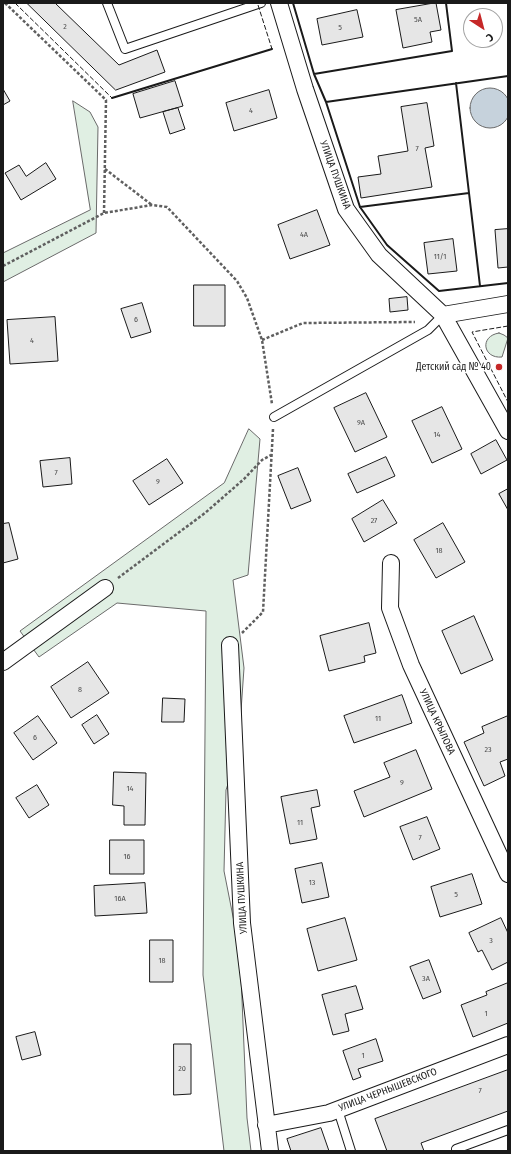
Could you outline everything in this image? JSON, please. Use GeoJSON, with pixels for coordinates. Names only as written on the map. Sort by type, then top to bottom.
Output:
{"type":"FeatureCollection","features":[{"type":"Feature","properties":{"kind":"street","name":"УЛИЦА ПУШКИНА"},"geometry":{"type":"LineString","coordinates":[[279,3],[305,89],[346,209],[379,255],[440,319],[508,431]]}},
{"type":"Feature","properties":{"kind":"street"},"geometry":{"type":"LineString","coordinates":[[440,319],[508,304]]}},
{"type":"Feature","properties":{"kind":"street","name":"УЛИЦА КРЫЛОВА"},"geometry":{"type":"LineString","coordinates":[[391,563],[390,608],[411,665],[508,874]]}},
{"type":"Feature","properties":{"kind":"street"},"geometry":{"type":"LineString","coordinates":[[3,662],[104,588]]}},
{"type":"Feature","properties":{"kind":"street","name":"УЛИЦА ПУШКИНА"},"geometry":{"type":"LineString","coordinates":[[230,644],[242,923],[270,1151]]}},
{"type":"Feature","properties":{"kind":"street","name":"УЛИЦА ЧЕРНЫШЕВСКОГО"},"geometry":{"type":"LineString","coordinates":[[266,1125],[329,1113],[508,1045]]}},
{"type":"Feature","properties":{"kind":"lane"},"geometry":{"type":"LineString","coordinates":[[107,3],[125,49],[261,3]]}},
{"type":"Feature","properties":{"kind":"lane"},"geometry":{"type":"LineString","coordinates":[[274,417],[428,330],[440,319]]}},
{"type":"Feature","properties":{"kind":"lane"},"geometry":{"type":"LineString","coordinates":[[338,1110],[351,1151]]}},
{"type":"Feature","properties":{"kind":"lane"},"geometry":{"type":"LineString","coordinates":[[457,1151],[456,1149],[508,1130]]}},
{"type":"Feature","properties":{"kind":"path"},"geometry":{"type":"LineString","coordinates":[[6,3],[106,100],[104,213]]}},
{"type":"Feature","properties":{"kind":"path"},"geometry":{"type":"LineString","coordinates":[[105,169],[152,205]]}},
{"type":"Feature","properties":{"kind":"path"},"geometry":{"type":"LineString","coordinates":[[3,266],[104,213],[152,205],[167,207],[237,281],[247,298],[262,340],[274,417],[263,612],[230,644]]}},
{"type":"Feature","properties":{"kind":"path"},"geometry":{"type":"LineString","coordinates":[[262,340],[303,323],[440,319]]}},
{"type":"Feature","properties":{"kind":"path"},"geometry":{"type":"LineString","coordinates":[[104,588],[205,513],[244,479],[262,460],[271,454]]}},
{"type":"Feature","properties":{"kind":"green space"},"geometry":{"type":"Polygon","coordinates":[[[73,101],[90,112],[98,127],[96,233],[3,282],[3,253],[90,210],[73,101]]]}},
{"type":"Feature","properties":{"kind":"green space"},"geometry":{"type":"Polygon","coordinates":[[[499,333],[508,338],[502,357],[496,357],[487,351],[486,342],[488,338],[499,333]]]}},
{"type":"Feature","properties":{"kind":"green space"},"geometry":{"type":"Polygon","coordinates":[[[249,429],[260,439],[248,575],[233,580],[244,668],[238,754],[226,790],[224,871],[240,952],[247,1118],[251,1151],[224,1151],[203,975],[206,611],[117,603],[39,657],[20,631],[224,483],[249,429]]]}},
{"type":"Feature","properties":{"kind":"shaded area"},"geometry":{"type":"Polygon","coordinates":[[[486,88],[494,88],[501,91],[507,97],[510,108],[507,119],[501,125],[494,128],[486,128],[479,125],[473,119],[470,112],[470,104],[473,97],[479,91],[486,88]]]}},
{"type":"Feature","properties":{"kind":"building"},"geometry":{"type":"Polygon","coordinates":[[[27,3],[55,3],[119,65],[157,50],[165,72],[116,90],[27,3]]]}},
{"type":"Feature","properties":{"kind":"building"},"geometry":{"type":"Polygon","coordinates":[[[436,3],[441,30],[430,32],[432,42],[403,48],[396,10],[436,3]]]}},
{"type":"Feature","properties":{"kind":"building"},"geometry":{"type":"Polygon","coordinates":[[[357,10],[363,37],[322,45],[317,19],[357,10]]]}},
{"type":"Feature","properties":{"kind":"building"},"geometry":{"type":"Polygon","coordinates":[[[175,81],[183,106],[140,118],[133,94],[175,81]]]}},
{"type":"Feature","properties":{"kind":"building"},"geometry":{"type":"Polygon","coordinates":[[[3,89],[10,101],[3,105],[3,89]]]}},
{"type":"Feature","properties":{"kind":"building"},"geometry":{"type":"Polygon","coordinates":[[[269,90],[277,118],[234,131],[226,103],[269,90]]]}},
{"type":"Feature","properties":{"kind":"building"},"geometry":{"type":"Polygon","coordinates":[[[427,103],[434,146],[425,148],[432,187],[361,198],[358,177],[381,174],[378,156],[408,151],[401,107],[427,103]]]}},
{"type":"Feature","properties":{"kind":"building"},"geometry":{"type":"Polygon","coordinates":[[[178,108],[185,129],[170,134],[163,112],[178,108]]]}},
{"type":"Feature","properties":{"kind":"building"},"geometry":{"type":"Polygon","coordinates":[[[46,163],[56,179],[21,200],[5,173],[19,165],[26,176],[46,163]]]}},
{"type":"Feature","properties":{"kind":"building"},"geometry":{"type":"Polygon","coordinates":[[[317,210],[330,245],[290,259],[278,225],[317,210]]]}},
{"type":"Feature","properties":{"kind":"building"},"geometry":{"type":"Polygon","coordinates":[[[508,229],[508,267],[498,268],[495,230],[508,229]]]}},
{"type":"Feature","properties":{"kind":"building"},"geometry":{"type":"Polygon","coordinates":[[[453,239],[457,271],[428,274],[424,243],[453,239]]]}},
{"type":"Feature","properties":{"kind":"building"},"geometry":{"type":"Polygon","coordinates":[[[194,285],[225,285],[225,326],[194,326],[194,285]]]}},
{"type":"Feature","properties":{"kind":"building"},"geometry":{"type":"Polygon","coordinates":[[[407,297],[408,310],[390,312],[389,299],[407,297]]]}},
{"type":"Feature","properties":{"kind":"building"},"geometry":{"type":"Polygon","coordinates":[[[142,303],[151,332],[131,338],[121,309],[142,303]]]}},
{"type":"Feature","properties":{"kind":"building"},"geometry":{"type":"Polygon","coordinates":[[[55,317],[58,361],[10,364],[7,320],[55,317]]]}},
{"type":"Feature","properties":{"kind":"building"},"geometry":{"type":"Polygon","coordinates":[[[366,393],[387,437],[355,452],[334,408],[366,393]]]}},
{"type":"Feature","properties":{"kind":"building"},"geometry":{"type":"Polygon","coordinates":[[[442,407],[462,449],[432,463],[412,421],[442,407]]]}},
{"type":"Feature","properties":{"kind":"building"},"geometry":{"type":"Polygon","coordinates":[[[496,440],[507,460],[481,474],[471,454],[496,440]]]}},
{"type":"Feature","properties":{"kind":"building"},"geometry":{"type":"Polygon","coordinates":[[[386,457],[395,476],[357,493],[348,474],[386,457]]]}},
{"type":"Feature","properties":{"kind":"building"},"geometry":{"type":"Polygon","coordinates":[[[70,458],[72,484],[43,487],[40,461],[70,458]]]}},
{"type":"Feature","properties":{"kind":"building"},"geometry":{"type":"Polygon","coordinates":[[[167,459],[183,483],[149,505],[133,481],[167,459]]]}},
{"type":"Feature","properties":{"kind":"building"},"geometry":{"type":"Polygon","coordinates":[[[298,468],[311,501],[291,509],[278,476],[298,468]]]}},
{"type":"Feature","properties":{"kind":"building"},"geometry":{"type":"Polygon","coordinates":[[[508,489],[508,510],[499,494],[508,489]]]}},
{"type":"Feature","properties":{"kind":"building"},"geometry":{"type":"Polygon","coordinates":[[[383,500],[397,523],[364,542],[352,519],[383,500]]]}},
{"type":"Feature","properties":{"kind":"building"},"geometry":{"type":"Polygon","coordinates":[[[9,523],[18,559],[3,563],[3,524],[9,523]]]}},
{"type":"Feature","properties":{"kind":"building"},"geometry":{"type":"Polygon","coordinates":[[[443,523],[465,562],[436,578],[414,540],[443,523]]]}},
{"type":"Feature","properties":{"kind":"building"},"geometry":{"type":"Polygon","coordinates":[[[474,616],[493,660],[461,674],[442,631],[474,616]]]}},
{"type":"Feature","properties":{"kind":"building"},"geometry":{"type":"Polygon","coordinates":[[[369,623],[376,653],[364,656],[365,662],[329,671],[320,636],[369,623]]]}},
{"type":"Feature","properties":{"kind":"building"},"geometry":{"type":"Polygon","coordinates":[[[88,662],[109,693],[71,718],[51,687],[88,662]]]}},
{"type":"Feature","properties":{"kind":"building"},"geometry":{"type":"Polygon","coordinates":[[[402,695],[412,723],[354,743],[344,716],[402,695]]]}},
{"type":"Feature","properties":{"kind":"building"},"geometry":{"type":"Polygon","coordinates":[[[163,698],[185,699],[184,722],[162,722],[163,698]]]}},
{"type":"Feature","properties":{"kind":"building"},"geometry":{"type":"Polygon","coordinates":[[[97,715],[109,734],[94,744],[82,725],[97,715]]]}},
{"type":"Feature","properties":{"kind":"building"},"geometry":{"type":"Polygon","coordinates":[[[38,716],[57,743],[33,760],[14,733],[38,716]]]}},
{"type":"Feature","properties":{"kind":"building"},"geometry":{"type":"Polygon","coordinates":[[[508,716],[508,759],[500,762],[505,776],[484,786],[464,742],[484,733],[482,727],[508,716]]]}},
{"type":"Feature","properties":{"kind":"building"},"geometry":{"type":"Polygon","coordinates":[[[416,750],[432,789],[364,817],[354,791],[390,777],[384,763],[416,750]]]}},
{"type":"Feature","properties":{"kind":"building"},"geometry":{"type":"Polygon","coordinates":[[[114,772],[146,773],[145,825],[124,825],[124,806],[113,805],[114,772]]]}},
{"type":"Feature","properties":{"kind":"building"},"geometry":{"type":"Polygon","coordinates":[[[37,785],[49,805],[29,818],[16,798],[37,785]]]}},
{"type":"Feature","properties":{"kind":"building"},"geometry":{"type":"Polygon","coordinates":[[[317,790],[320,806],[311,808],[317,839],[290,844],[281,797],[317,790]]]}},
{"type":"Feature","properties":{"kind":"building"},"geometry":{"type":"Polygon","coordinates":[[[427,817],[440,849],[413,860],[400,827],[427,817]]]}},
{"type":"Feature","properties":{"kind":"building"},"geometry":{"type":"Polygon","coordinates":[[[110,840],[144,840],[144,874],[110,874],[110,840]]]}},
{"type":"Feature","properties":{"kind":"building"},"geometry":{"type":"Polygon","coordinates":[[[322,863],[329,897],[302,903],[295,869],[322,863]]]}},
{"type":"Feature","properties":{"kind":"building"},"geometry":{"type":"Polygon","coordinates":[[[472,874],[482,904],[440,917],[431,887],[472,874]]]}},
{"type":"Feature","properties":{"kind":"building"},"geometry":{"type":"Polygon","coordinates":[[[145,883],[147,913],[95,916],[94,886],[145,883]]]}},
{"type":"Feature","properties":{"kind":"building"},"geometry":{"type":"Polygon","coordinates":[[[345,918],[357,960],[318,971],[307,929],[345,918]]]}},
{"type":"Feature","properties":{"kind":"building"},"geometry":{"type":"Polygon","coordinates":[[[501,918],[508,933],[508,962],[492,970],[482,950],[478,952],[469,933],[501,918]]]}},
{"type":"Feature","properties":{"kind":"building"},"geometry":{"type":"Polygon","coordinates":[[[150,940],[173,940],[173,982],[150,982],[150,940]]]}},
{"type":"Feature","properties":{"kind":"building"},"geometry":{"type":"Polygon","coordinates":[[[429,960],[441,992],[423,999],[410,967],[429,960]]]}},
{"type":"Feature","properties":{"kind":"building"},"geometry":{"type":"Polygon","coordinates":[[[508,983],[508,1023],[473,1037],[461,1005],[487,995],[486,992],[508,983]]]}},
{"type":"Feature","properties":{"kind":"building"},"geometry":{"type":"Polygon","coordinates":[[[356,986],[363,1009],[345,1014],[349,1031],[333,1035],[322,995],[356,986]]]}},
{"type":"Feature","properties":{"kind":"building"},"geometry":{"type":"Polygon","coordinates":[[[35,1032],[41,1055],[22,1060],[16,1037],[35,1032]]]}},
{"type":"Feature","properties":{"kind":"building"},"geometry":{"type":"Polygon","coordinates":[[[376,1039],[383,1061],[358,1069],[361,1077],[353,1080],[343,1051],[376,1039]]]}},
{"type":"Feature","properties":{"kind":"building"},"geometry":{"type":"Polygon","coordinates":[[[174,1044],[191,1044],[191,1094],[174,1095],[174,1044]]]}},
{"type":"Feature","properties":{"kind":"building"},"geometry":{"type":"Polygon","coordinates":[[[508,1070],[508,1111],[421,1143],[424,1151],[387,1151],[375,1119],[508,1070]]]}},
{"type":"Feature","properties":{"kind":"building"},"geometry":{"type":"Polygon","coordinates":[[[321,1128],[329,1151],[291,1151],[287,1139],[321,1128]]]}},
{"type":"Feature","properties":{"kind":"fence"},"geometry":{"type":"LineString","coordinates":[[15,3],[112,98]]}},
{"type":"Feature","properties":{"kind":"fence"},"geometry":{"type":"LineString","coordinates":[[258,5],[272,49]]}},
{"type":"Feature","properties":{"kind":"fence"},"geometry":{"type":"LineString","coordinates":[[508,326],[472,332],[508,402]]}},
{"type":"Feature","properties":{"kind":"wall"},"geometry":{"type":"LineString","coordinates":[[293,3],[314,74],[326,102],[360,207],[387,245],[439,291],[508,283]]}},
{"type":"Feature","properties":{"kind":"wall"},"geometry":{"type":"LineString","coordinates":[[314,74],[452,51],[446,3]]}},
{"type":"Feature","properties":{"kind":"wall"},"geometry":{"type":"LineString","coordinates":[[112,98],[272,49]]}},
{"type":"Feature","properties":{"kind":"wall"},"geometry":{"type":"LineString","coordinates":[[326,102],[508,76]]}},
{"type":"Feature","properties":{"kind":"wall"},"geometry":{"type":"LineString","coordinates":[[456,83],[480,286]]}},
{"type":"Feature","properties":{"kind":"wall"},"geometry":{"type":"LineString","coordinates":[[360,207],[469,193]]}},
{"type":"Feature","properties":{"kind":"place","name":"Детский сад № 40"},"geometry":{"type":"Point","coordinates":[499,367]}}]}
